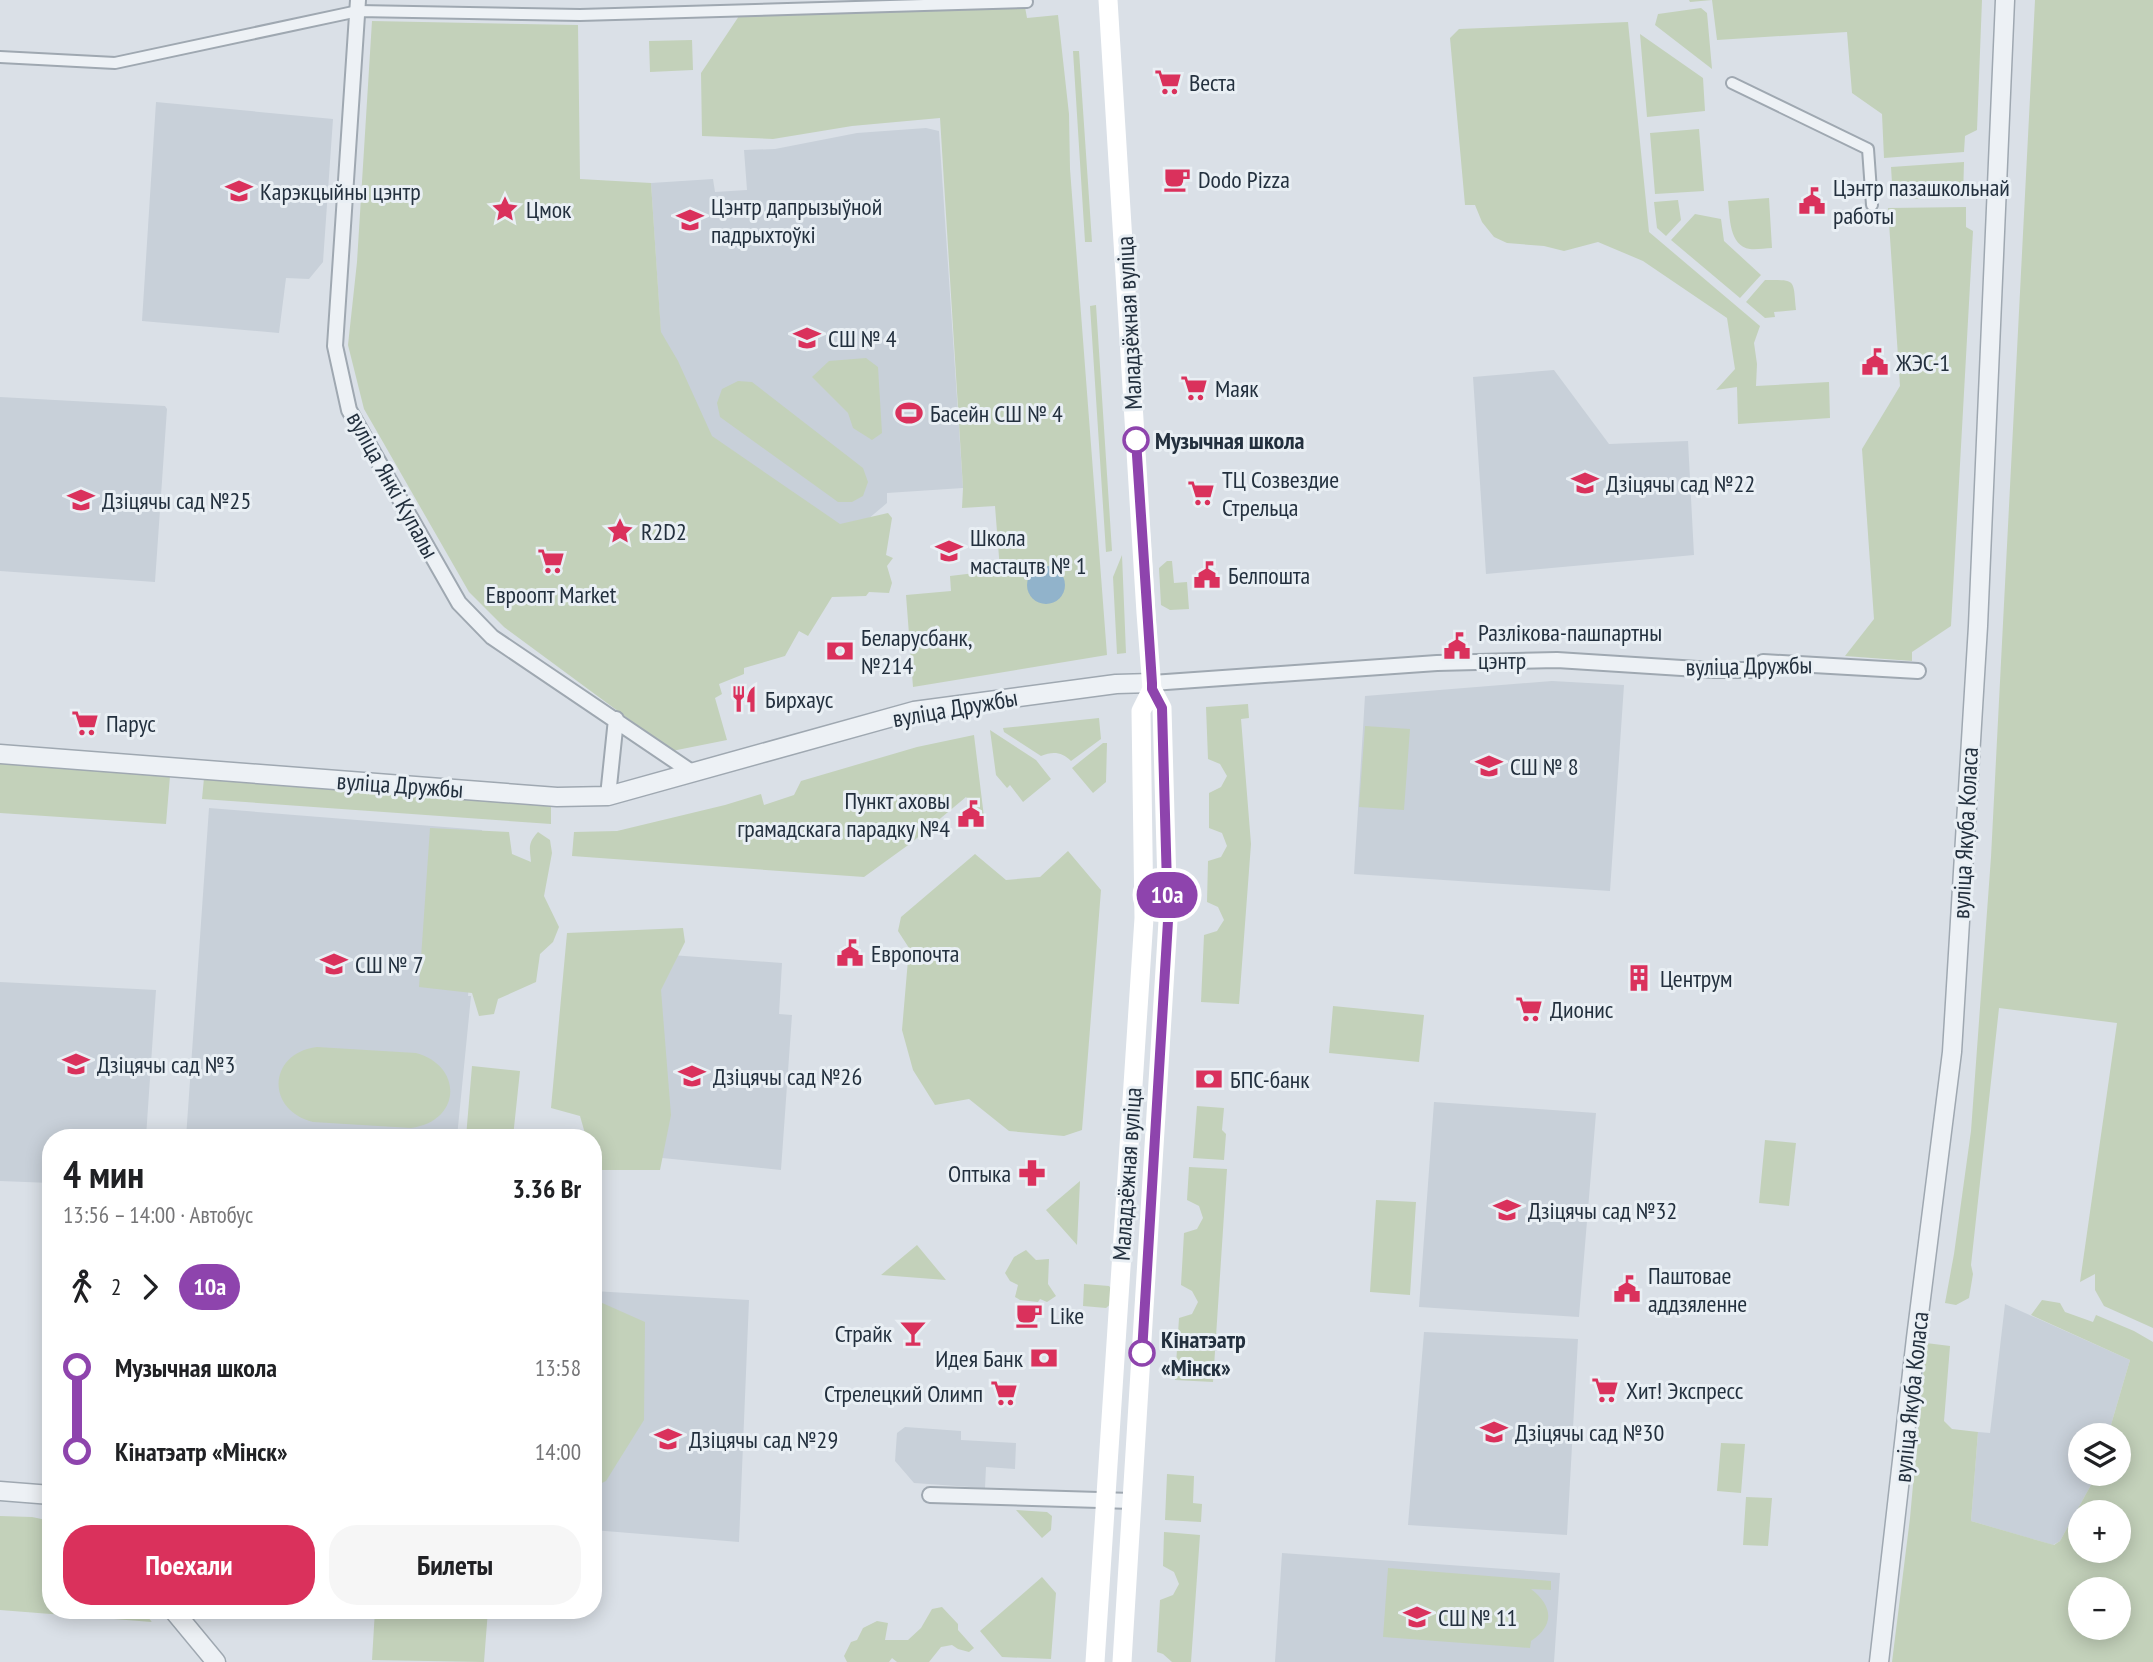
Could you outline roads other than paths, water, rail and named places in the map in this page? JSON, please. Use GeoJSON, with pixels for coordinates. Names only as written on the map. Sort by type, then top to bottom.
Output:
{"type":"FeatureCollection","features":[{"type":"Feature","properties":{"kind":"main road","name":"Маладзёжная вуліца"},"geometry":{"type":"LineString","coordinates":[[1108,0],[1152,686],[1162,708],[1168,921],[1122,1662]]}},
{"type":"Feature","properties":{"kind":"main road","name":"Маладзёжная вуліца"},"geometry":{"type":"LineString","coordinates":[[1095,1662],[1144,918],[1141,711],[1152,686]]}},
{"type":"Feature","properties":{"kind":"street","name":"вуліца Якуба Коласа"},"geometry":{"type":"LineString","coordinates":[[1879,1662],[1952,1052],[1978,626],[2005,0]]}},
{"type":"Feature","properties":{"kind":"street"},"geometry":{"type":"LineString","coordinates":[[0,57],[115,63],[358,6],[580,15],[1027,2]]}},
{"type":"Feature","properties":{"kind":"street","name":"вуліца Янкі Купалы"},"geometry":{"type":"LineString","coordinates":[[358,6],[335,346],[349,410],[459,603],[492,637],[693,773]]}},
{"type":"Feature","properties":{"kind":"street"},"geometry":{"type":"LineString","coordinates":[[1732,83],[1868,149],[1872,205]]}},
{"type":"Feature","properties":{"kind":"street","name":"вуліца Дружбы"},"geometry":{"type":"LineString","coordinates":[[0,754],[557,797],[608,796],[914,711],[1116,684],[1152,686],[1437,663],[1544,660],[1713,670],[1751,670],[1763,662],[1918,671]]}},
{"type":"Feature","properties":{"kind":"street"},"geometry":{"type":"LineString","coordinates":[[608,796],[616,719]]}},
{"type":"Feature","properties":{"kind":"street"},"geometry":{"type":"LineString","coordinates":[[0,1492],[42,1494]]}},
{"type":"Feature","properties":{"kind":"street"},"geometry":{"type":"LineString","coordinates":[[930,1495],[1132,1501]]}},
{"type":"Feature","properties":{"kind":"street"},"geometry":{"type":"LineString","coordinates":[[180,1619],[216,1662]]}},
{"type":"Feature","properties":{"kind":"water"},"geometry":{"type":"Polygon","coordinates":[[[1046,566],[1060,571],[1065,585],[1060,599],[1046,604],[1032,599],[1027,585],[1032,571],[1046,566]]]}},
{"type":"Feature","properties":{"kind":"place","name":"Веста"},"geometry":{"type":"Point","coordinates":[1168,82]}},
{"type":"Feature","properties":{"kind":"place","name":"Dodo Pizza"},"geometry":{"type":"Point","coordinates":[1177,179]}},
{"type":"Feature","properties":{"kind":"place","name":"Карэкцыйны цэнтр"},"geometry":{"type":"Point","coordinates":[239,191]}},
{"type":"Feature","properties":{"kind":"place","name":"Цэнтр пазашкольнай работы"},"geometry":{"type":"Point","coordinates":[1812,201]}},
{"type":"Feature","properties":{"kind":"place","name":"Цмок"},"geometry":{"type":"Point","coordinates":[505,209]}},
{"type":"Feature","properties":{"kind":"place","name":"Цэнтр дапрызыўной падрыхтоўкі"},"geometry":{"type":"Point","coordinates":[690,220]}},
{"type":"Feature","properties":{"kind":"place","name":"СШ № 4"},"geometry":{"type":"Point","coordinates":[807,338]}},
{"type":"Feature","properties":{"kind":"place","name":"ЖЭС-1"},"geometry":{"type":"Point","coordinates":[1875,362]}},
{"type":"Feature","properties":{"kind":"place","name":"Маяк"},"geometry":{"type":"Point","coordinates":[1194,388]}},
{"type":"Feature","properties":{"kind":"place","name":"Басейн СШ № 4"},"geometry":{"type":"Point","coordinates":[909,413]}},
{"type":"Feature","properties":{"kind":"place","name":"Музычная школа"},"geometry":{"type":"Point","coordinates":[1136,440]}},
{"type":"Feature","properties":{"kind":"place","name":"Дзіцячы сад №22"},"geometry":{"type":"Point","coordinates":[1585,483]}},
{"type":"Feature","properties":{"kind":"place","name":"ТЦ Созвездие Стрельца"},"geometry":{"type":"Point","coordinates":[1201,493]}},
{"type":"Feature","properties":{"kind":"place","name":"Дзіцячы сад №25"},"geometry":{"type":"Point","coordinates":[81,500]}},
{"type":"Feature","properties":{"kind":"place","name":"R2D2"},"geometry":{"type":"Point","coordinates":[620,531]}},
{"type":"Feature","properties":{"kind":"place","name":"Школа мастацтв № 1"},"geometry":{"type":"Point","coordinates":[949,551]}},
{"type":"Feature","properties":{"kind":"place","name":"Евроопт Market"},"geometry":{"type":"Point","coordinates":[551,561]}},
{"type":"Feature","properties":{"kind":"place","name":"Белпошта"},"geometry":{"type":"Point","coordinates":[1207,575]}},
{"type":"Feature","properties":{"kind":"place","name":"Разлікова-пашпартны цэнтр"},"geometry":{"type":"Point","coordinates":[1457,646]}},
{"type":"Feature","properties":{"kind":"place","name":"Беларусбанк, №214"},"geometry":{"type":"Point","coordinates":[840,651]}},
{"type":"Feature","properties":{"kind":"place","name":"Бирхаус"},"geometry":{"type":"Point","coordinates":[744,699]}},
{"type":"Feature","properties":{"kind":"place","name":"Парус"},"geometry":{"type":"Point","coordinates":[85,723]}},
{"type":"Feature","properties":{"kind":"place","name":"СШ № 8"},"geometry":{"type":"Point","coordinates":[1489,766]}},
{"type":"Feature","properties":{"kind":"place","name":"Пункт аховы грамадскага парадку №4"},"geometry":{"type":"Point","coordinates":[971,814]}},
{"type":"Feature","properties":{"kind":"place","name":"Европочта"},"geometry":{"type":"Point","coordinates":[850,953]}},
{"type":"Feature","properties":{"kind":"place","name":"СШ № 7"},"geometry":{"type":"Point","coordinates":[334,964]}},
{"type":"Feature","properties":{"kind":"place","name":"Центрум"},"geometry":{"type":"Point","coordinates":[1639,978]}},
{"type":"Feature","properties":{"kind":"place","name":"Дионис"},"geometry":{"type":"Point","coordinates":[1529,1009]}},
{"type":"Feature","properties":{"kind":"place","name":"Дзіцячы сад №3"},"geometry":{"type":"Point","coordinates":[76,1064]}},
{"type":"Feature","properties":{"kind":"place","name":"Дзіцячы сад №26"},"geometry":{"type":"Point","coordinates":[692,1076]}},
{"type":"Feature","properties":{"kind":"place","name":"БПС-банк"},"geometry":{"type":"Point","coordinates":[1209,1079]}},
{"type":"Feature","properties":{"kind":"place","name":"Оптыка"},"geometry":{"type":"Point","coordinates":[1032,1173]}},
{"type":"Feature","properties":{"kind":"place","name":"Дзіцячы сад №32"},"geometry":{"type":"Point","coordinates":[1507,1210]}},
{"type":"Feature","properties":{"kind":"place","name":"Паштовае аддзяленне"},"geometry":{"type":"Point","coordinates":[1627,1289]}},
{"type":"Feature","properties":{"kind":"place","name":"Like"},"geometry":{"type":"Point","coordinates":[1029,1315]}},
{"type":"Feature","properties":{"kind":"place","name":"Страйк"},"geometry":{"type":"Point","coordinates":[913,1333]}},
{"type":"Feature","properties":{"kind":"place","name":"Кінатэатр «Мінск»"},"geometry":{"type":"Point","coordinates":[1142,1353]}},
{"type":"Feature","properties":{"kind":"place","name":"Идея Банк"},"geometry":{"type":"Point","coordinates":[1044,1358]}},
{"type":"Feature","properties":{"kind":"place","name":"Хит! Экспресс"},"geometry":{"type":"Point","coordinates":[1605,1390]}},
{"type":"Feature","properties":{"kind":"place","name":"Стрелецкий Олимп"},"geometry":{"type":"Point","coordinates":[1004,1393]}},
{"type":"Feature","properties":{"kind":"place","name":"Дзіцячы сад №30"},"geometry":{"type":"Point","coordinates":[1494,1432]}},
{"type":"Feature","properties":{"kind":"place","name":"Дзіцячы сад №29"},"geometry":{"type":"Point","coordinates":[668,1439]}},
{"type":"Feature","properties":{"kind":"place","name":"СШ № 11"},"geometry":{"type":"Point","coordinates":[1417,1617]}}]}
